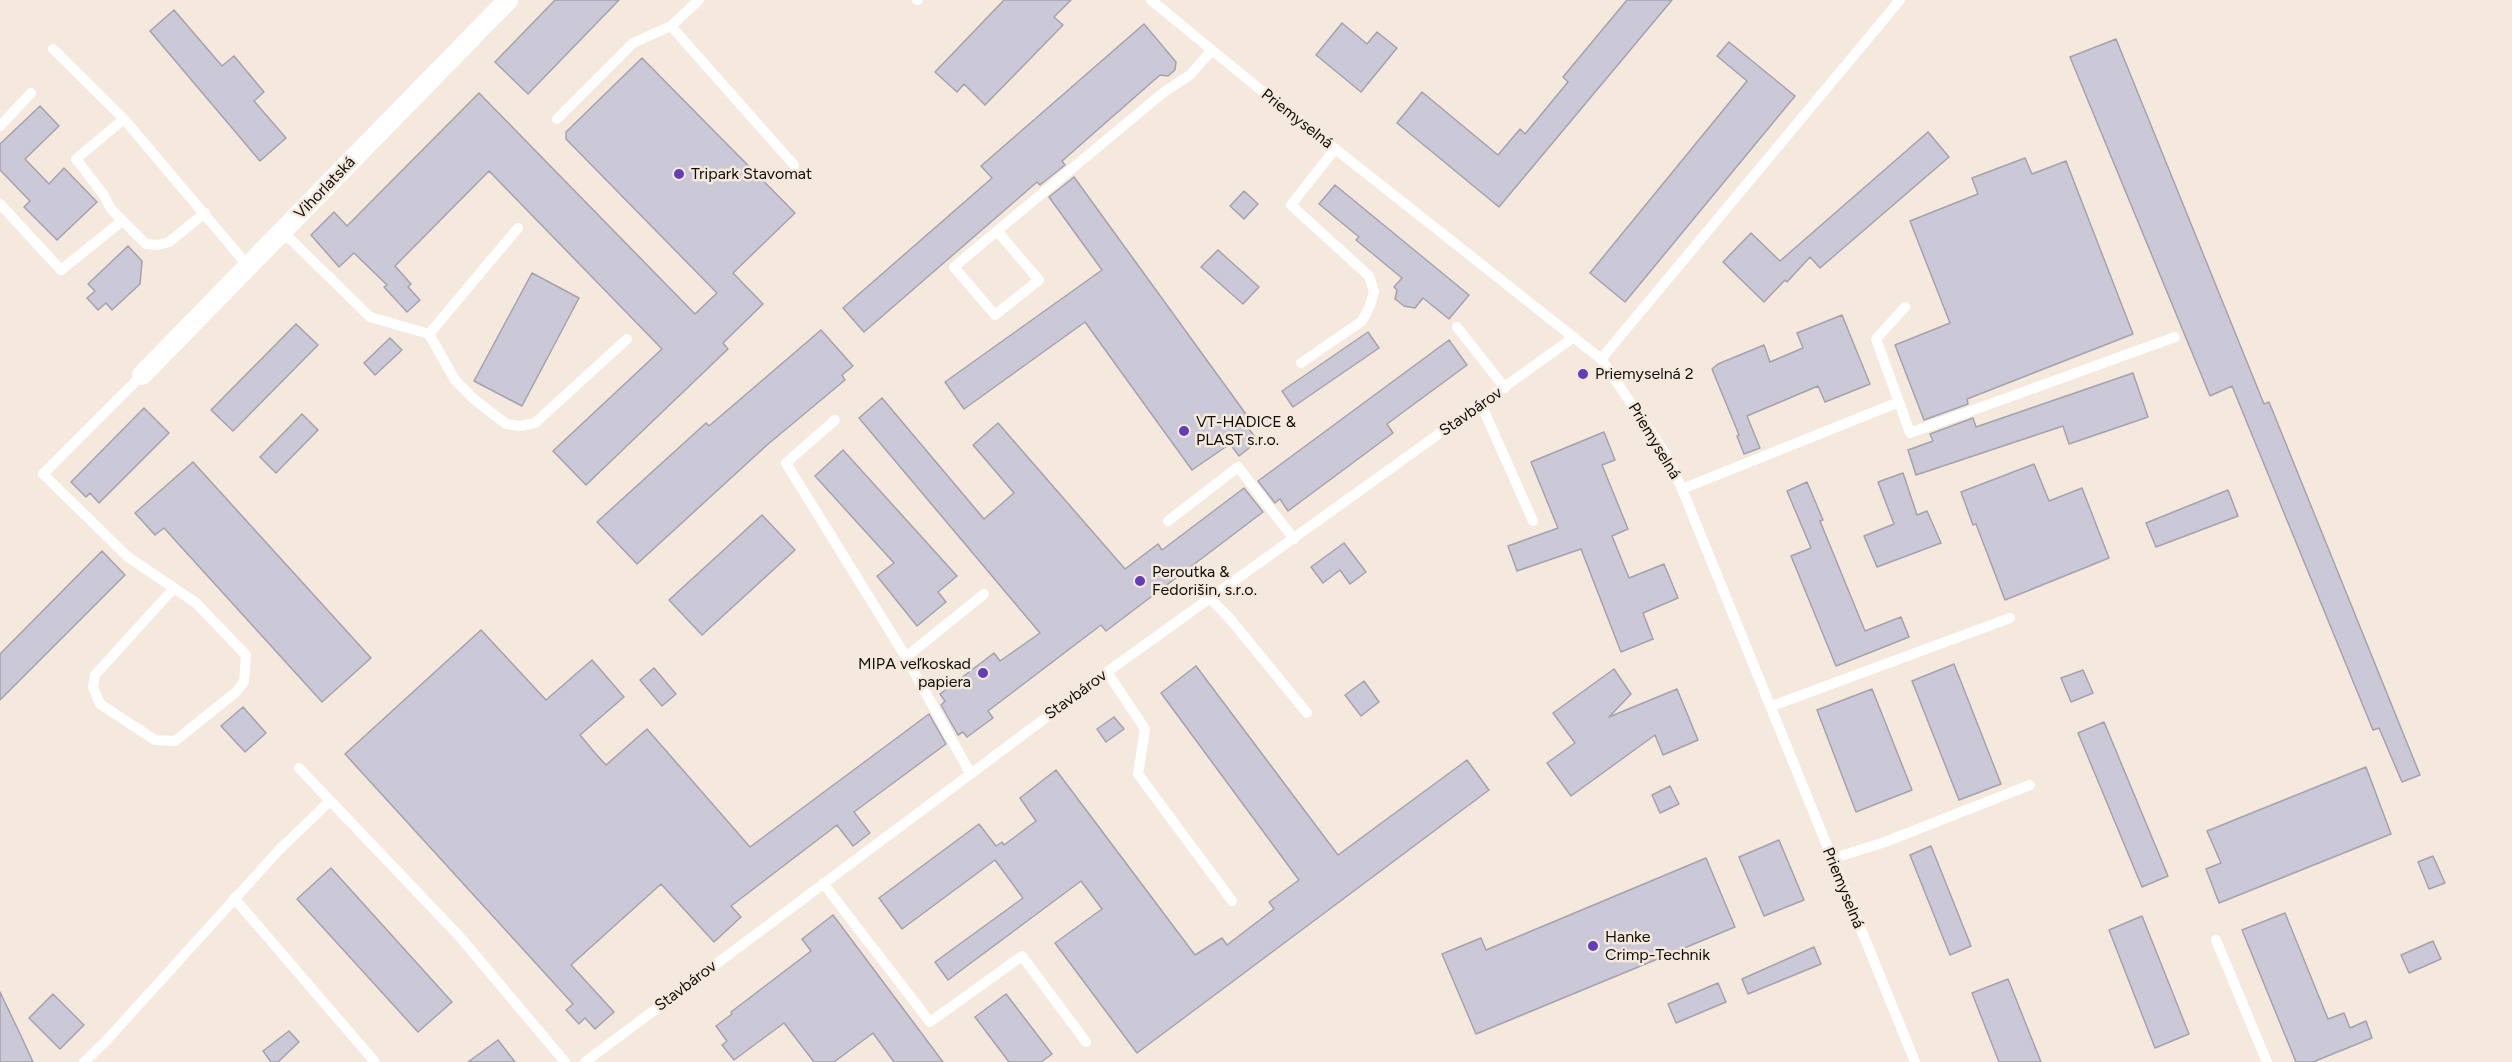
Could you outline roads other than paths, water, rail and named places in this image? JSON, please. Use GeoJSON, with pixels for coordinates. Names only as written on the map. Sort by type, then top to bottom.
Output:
{"type":"FeatureCollection","features":[{"type":"Feature","properties":{"kind":"street","name":"Vihorlatská"},"geometry":{"type":"LineString","coordinates":[[142,375],[508,0]]}},
{"type":"Feature","properties":{"kind":"lane"},"geometry":{"type":"LineString","coordinates":[[557,120],[633,44],[671,26],[699,0]]}},
{"type":"Feature","properties":{"kind":"lane","name":"Priemyselná"},"geometry":{"type":"LineString","coordinates":[[1151,0],[1601,359],[1665,453],[1683,489],[1915,1062]]}},
{"type":"Feature","properties":{"kind":"lane"},"geometry":{"type":"LineString","coordinates":[[1601,359],[1900,0]]}},
{"type":"Feature","properties":{"kind":"lane"},"geometry":{"type":"LineString","coordinates":[[671,26],[794,165]]}},
{"type":"Feature","properties":{"kind":"lane"},"geometry":{"type":"LineString","coordinates":[[53,48],[124,118],[248,266]]}},
{"type":"Feature","properties":{"kind":"lane"},"geometry":{"type":"LineString","coordinates":[[997,231],[1039,280],[995,315],[954,267],[997,231],[1164,92],[1190,75],[1212,50]]}},
{"type":"Feature","properties":{"kind":"lane"},"geometry":{"type":"LineString","coordinates":[[0,126],[31,93]]}},
{"type":"Feature","properties":{"kind":"lane"},"geometry":{"type":"LineString","coordinates":[[124,118],[76,159],[103,194],[111,209],[146,244],[158,245],[169,242],[205,213]]}},
{"type":"Feature","properties":{"kind":"lane"},"geometry":{"type":"LineString","coordinates":[[1301,363],[1362,321],[1370,306],[1374,291],[1369,276],[1291,206],[1335,149]]}},
{"type":"Feature","properties":{"kind":"lane"},"geometry":{"type":"LineString","coordinates":[[0,204],[61,270],[122,221]]}},
{"type":"Feature","properties":{"kind":"lane"},"geometry":{"type":"LineString","coordinates":[[429,334],[518,228]]}},
{"type":"Feature","properties":{"kind":"lane"},"geometry":{"type":"LineString","coordinates":[[282,231],[370,317],[429,334],[455,380],[474,399],[506,424],[520,426],[535,423],[627,339]]}},
{"type":"Feature","properties":{"kind":"lane"},"geometry":{"type":"LineString","coordinates":[[1905,307],[1876,339],[1910,433],[2175,337]]}},
{"type":"Feature","properties":{"kind":"lane"},"geometry":{"type":"LineString","coordinates":[[1457,327],[1505,388]]}},
{"type":"Feature","properties":{"kind":"lane","name":"Stavbárov"},"geometry":{"type":"LineString","coordinates":[[585,1062],[1107,672],[1574,337]]}},
{"type":"Feature","properties":{"kind":"lane"},"geometry":{"type":"LineString","coordinates":[[142,375],[43,474],[129,557],[196,603],[246,655],[244,682],[236,692],[175,741],[154,740],[100,704],[93,687],[95,675],[174,588]]}},
{"type":"Feature","properties":{"kind":"lane"},"geometry":{"type":"LineString","coordinates":[[1683,489],[1899,402]]}},
{"type":"Feature","properties":{"kind":"lane"},"geometry":{"type":"LineString","coordinates":[[1480,404],[1533,521]]}},
{"type":"Feature","properties":{"kind":"lane"},"geometry":{"type":"LineString","coordinates":[[835,420],[786,463],[906,657],[970,773]]}},
{"type":"Feature","properties":{"kind":"lane"},"geometry":{"type":"LineString","coordinates":[[1168,521],[1238,467],[1294,539]]}},
{"type":"Feature","properties":{"kind":"lane"},"geometry":{"type":"LineString","coordinates":[[906,657],[984,594]]}},
{"type":"Feature","properties":{"kind":"lane"},"geometry":{"type":"LineString","coordinates":[[1211,599],[1307,713]]}},
{"type":"Feature","properties":{"kind":"lane"},"geometry":{"type":"LineString","coordinates":[[1772,706],[2010,618]]}},
{"type":"Feature","properties":{"kind":"lane"},"geometry":{"type":"LineString","coordinates":[[1107,672],[1145,729],[1138,774],[1232,901]]}},
{"type":"Feature","properties":{"kind":"lane"},"geometry":{"type":"LineString","coordinates":[[299,768],[460,937],[565,1062]]}},
{"type":"Feature","properties":{"kind":"lane"},"geometry":{"type":"LineString","coordinates":[[1831,859],[1885,842],[2030,785]]}},
{"type":"Feature","properties":{"kind":"lane"},"geometry":{"type":"LineString","coordinates":[[84,1062],[105,1042],[234,898],[330,801]]}},
{"type":"Feature","properties":{"kind":"lane"},"geometry":{"type":"LineString","coordinates":[[823,883],[930,1022],[1022,956],[1086,1042]]}},
{"type":"Feature","properties":{"kind":"lane"},"geometry":{"type":"LineString","coordinates":[[234,898],[375,1062]]}},
{"type":"Feature","properties":{"kind":"lane"},"geometry":{"type":"LineString","coordinates":[[2216,940],[2266,1062]]}},
{"type":"Feature","properties":{"kind":"place","name":"Tripark Stavomat"},"geometry":{"type":"Point","coordinates":[679,174]}},
{"type":"Feature","properties":{"kind":"place","name":"Priemyselná 2"},"geometry":{"type":"Point","coordinates":[1583,374]}},
{"type":"Feature","properties":{"kind":"place","name":"VT-HADICE & PLAST s.r.o."},"geometry":{"type":"Point","coordinates":[1184,431]}},
{"type":"Feature","properties":{"kind":"place","name":"Peroutka & Fedorišin, s.r.o."},"geometry":{"type":"Point","coordinates":[1140,581]}},
{"type":"Feature","properties":{"kind":"place","name":"MIPA veľkoskad papiera"},"geometry":{"type":"Point","coordinates":[983,673]}},
{"type":"Feature","properties":{"kind":"place","name":"Hanke Crimp-Technik"},"geometry":{"type":"Point","coordinates":[1593,946]}}]}
